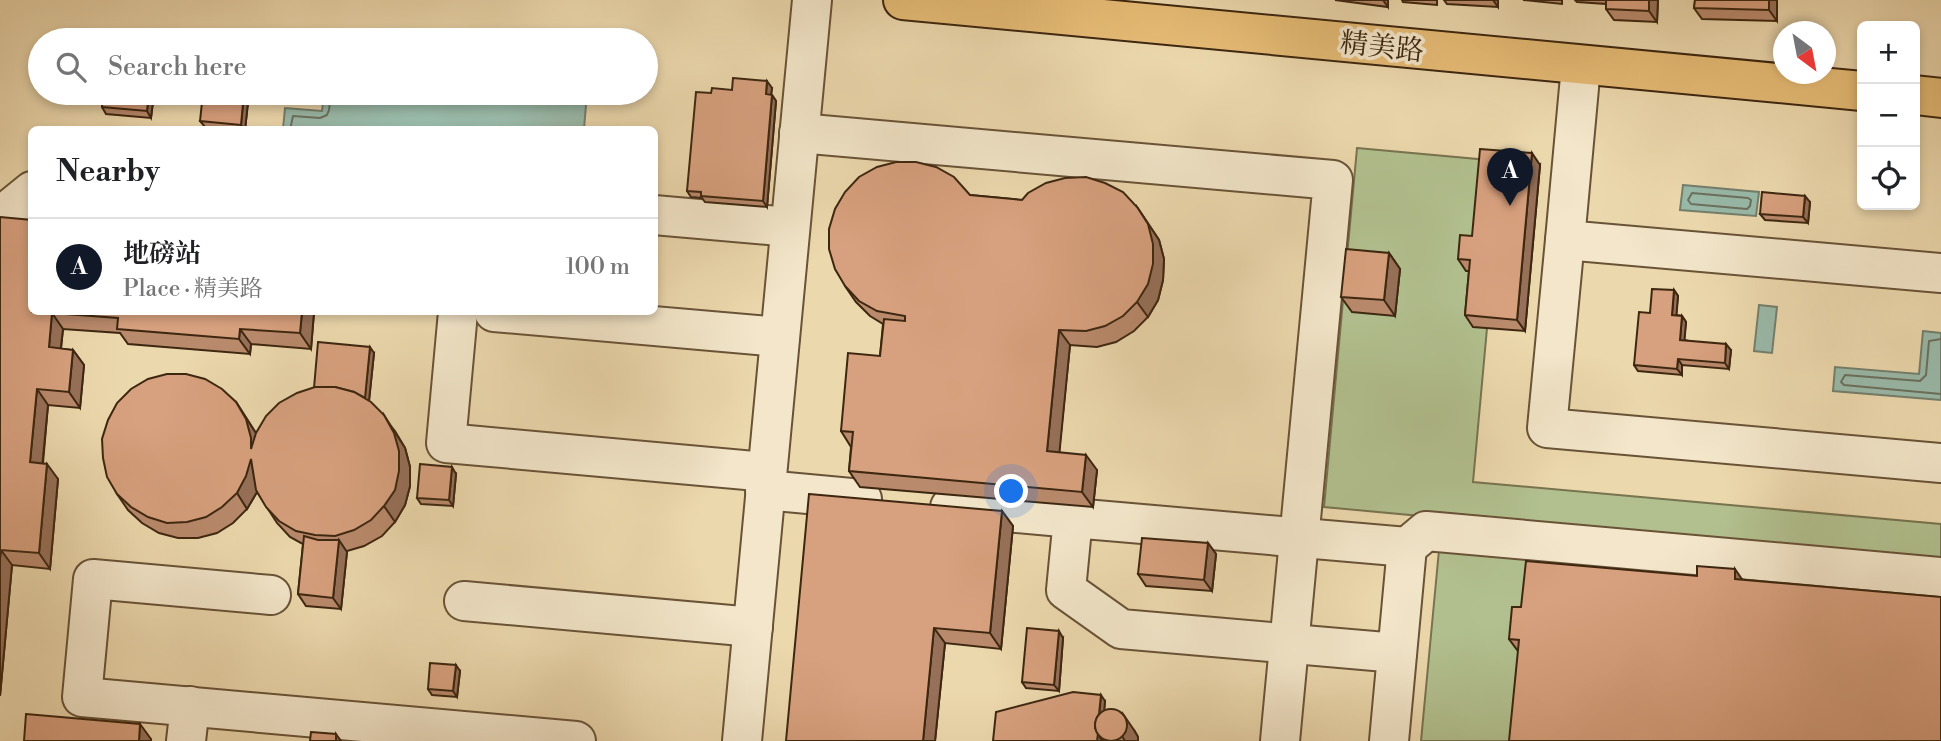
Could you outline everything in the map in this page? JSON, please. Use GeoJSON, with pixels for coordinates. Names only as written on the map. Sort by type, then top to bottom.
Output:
{"type":"FeatureCollection","features":[{"type":"Feature","properties":{"kind":"main road","name":"精美路"},"geometry":{"type":"LineString","coordinates":[[902,0],[1857,91]]}},
{"type":"Feature","properties":{"kind":"main road"},"geometry":{"type":"LineString","coordinates":[[1920,96],[1941,98]]}},
{"type":"Feature","properties":{"kind":"street"},"geometry":{"type":"LineString","coordinates":[[742,741],[811,0]]}},
{"type":"Feature","properties":{"kind":"street"},"geometry":{"type":"LineString","coordinates":[[1581,65],[1548,428],[1941,463]]}},
{"type":"Feature","properties":{"kind":"street"},"geometry":{"type":"LineString","coordinates":[[799,133],[1333,180],[1280,741]]}},
{"type":"Feature","properties":{"kind":"street"},"geometry":{"type":"LineString","coordinates":[[0,217],[28,194]]}},
{"type":"Feature","properties":{"kind":"street"},"geometry":{"type":"LineString","coordinates":[[658,215],[790,227]]}},
{"type":"Feature","properties":{"kind":"street"},"geometry":{"type":"LineString","coordinates":[[1565,240],[1941,273]]}},
{"type":"Feature","properties":{"kind":"street"},"geometry":{"type":"LineString","coordinates":[[458,315],[446,443],[766,481],[906,503],[1407,547]]}},
{"type":"Feature","properties":{"kind":"street"},"geometry":{"type":"LineString","coordinates":[[529,315],[780,337]]}},
{"type":"Feature","properties":{"kind":"street"},"geometry":{"type":"LineString","coordinates":[[1073,517],[1066,590],[1121,629],[1397,653]]}},
{"type":"Feature","properties":{"kind":"street"},"geometry":{"type":"LineString","coordinates":[[1389,741],[1407,547],[1426,531],[1941,577]]}},
{"type":"Feature","properties":{"kind":"street"},"geometry":{"type":"LineString","coordinates":[[271,595],[93,579],[82,697],[188,724],[576,741]]}},
{"type":"Feature","properties":{"kind":"street"},"geometry":{"type":"LineString","coordinates":[[464,601],[752,627]]}},
{"type":"Feature","properties":{"kind":"green space"},"geometry":{"type":"Polygon","coordinates":[[[1357,148],[1488,160],[1466,270],[1478,272],[1487,328],[1473,482],[1941,524],[1941,612],[1521,741],[1421,741],[1442,518],[1324,507],[1357,148]]]}},
{"type":"Feature","properties":{"kind":"water"},"geometry":{"type":"Polygon","coordinates":[[[323,105],[586,105],[584,126],[283,126],[285,108],[322,111],[323,105]]]}},
{"type":"Feature","properties":{"kind":"water"},"geometry":{"type":"Polygon","coordinates":[[[1683,185],[1759,192],[1756,216],[1680,210],[1683,185]]]}},
{"type":"Feature","properties":{"kind":"water"},"geometry":{"type":"Polygon","coordinates":[[[1759,305],[1777,307],[1772,353],[1754,351],[1759,305]]]}},
{"type":"Feature","properties":{"kind":"water"},"geometry":{"type":"Polygon","coordinates":[[[1923,331],[1941,333],[1941,400],[1833,391],[1835,367],[1919,374],[1923,331]]]}},
{"type":"Feature","properties":{"kind":"building"},"geometry":{"type":"Polygon","coordinates":[[[1606,0],[1649,0],[1649,11],[1606,9],[1606,0]]]}},
{"type":"Feature","properties":{"kind":"building"},"geometry":{"type":"Polygon","coordinates":[[[1695,0],[1769,0],[1769,10],[1694,8],[1695,0]]]}},
{"type":"Feature","properties":{"kind":"building"},"geometry":{"type":"Polygon","coordinates":[[[733,78],[767,81],[766,94],[772,95],[763,201],[701,196],[701,192],[687,191],[696,92],[711,93],[712,88],[732,90],[733,78]]]}},
{"type":"Feature","properties":{"kind":"building"},"geometry":{"type":"Polygon","coordinates":[[[102,105],[148,105],[147,111],[102,105]]]}},
{"type":"Feature","properties":{"kind":"building"},"geometry":{"type":"Polygon","coordinates":[[[202,105],[243,105],[241,125],[200,121],[202,105]]]}},
{"type":"Feature","properties":{"kind":"building"},"geometry":{"type":"Polygon","coordinates":[[[1480,149],[1532,153],[1517,320],[1465,315],[1470,260],[1458,259],[1460,235],[1472,236],[1480,149]]]}},
{"type":"Feature","properties":{"kind":"building"},"geometry":{"type":"Polygon","coordinates":[[[896,162],[916,162],[936,167],[954,177],[970,195],[1022,200],[1028,193],[1046,183],[1065,178],[1086,177],[1123,192],[1148,224],[1153,244],[1153,264],[1148,284],[1137,302],[1123,316],[1105,326],[1086,331],[1059,330],[1047,451],[1086,455],[1082,492],[849,471],[853,432],[841,431],[848,353],[880,356],[884,319],[905,321],[905,316],[877,311],[859,301],[845,286],[835,269],[829,249],[829,229],[835,209],[845,192],[859,177],[877,167],[896,162]]]}},
{"type":"Feature","properties":{"kind":"building"},"geometry":{"type":"Polygon","coordinates":[[[1762,192],[1805,196],[1803,217],[1760,214],[1762,192]]]}},
{"type":"Feature","properties":{"kind":"building"},"geometry":{"type":"Polygon","coordinates":[[[0,217],[28,220],[28,315],[52,315],[49,347],[73,350],[69,392],[37,389],[30,462],[47,464],[39,553],[1,550],[0,558],[0,217]]]}},
{"type":"Feature","properties":{"kind":"building"},"geometry":{"type":"Polygon","coordinates":[[[1346,249],[1389,253],[1384,300],[1341,297],[1346,249]]]}},
{"type":"Feature","properties":{"kind":"building"},"geometry":{"type":"Polygon","coordinates":[[[1652,289],[1674,290],[1672,315],[1682,316],[1680,340],[1726,344],[1725,363],[1678,359],[1677,369],[1634,365],[1639,312],[1650,313],[1652,289]]]}},
{"type":"Feature","properties":{"kind":"building"},"geometry":{"type":"Polygon","coordinates":[[[78,315],[302,315],[300,333],[240,329],[239,339],[117,329],[118,318],[78,315]]]}},
{"type":"Feature","properties":{"kind":"building"},"geometry":{"type":"Polygon","coordinates":[[[318,342],[370,347],[365,398],[335,387],[314,388],[318,342]]]}},
{"type":"Feature","properties":{"kind":"building"},"geometry":{"type":"Polygon","coordinates":[[[167,374],[186,374],[205,379],[222,389],[236,402],[246,419],[251,449],[266,416],[279,403],[297,393],[315,387],[335,387],[354,392],[371,402],[384,415],[394,433],[399,451],[395,490],[371,520],[354,530],[335,536],[296,531],[279,521],[266,507],[256,490],[251,459],[237,493],[206,517],[167,523],[148,517],[117,494],[107,477],[102,439],[117,403],[131,389],[148,379],[167,374]]]}},
{"type":"Feature","properties":{"kind":"building"},"geometry":{"type":"Polygon","coordinates":[[[420,464],[452,467],[449,500],[417,498],[420,464]]]}},
{"type":"Feature","properties":{"kind":"building"},"geometry":{"type":"Polygon","coordinates":[[[809,494],[1002,511],[990,633],[934,628],[923,741],[786,741],[809,494]]]}},
{"type":"Feature","properties":{"kind":"building"},"geometry":{"type":"Polygon","coordinates":[[[304,536],[318,540],[339,540],[333,598],[298,594],[304,536]]]}},
{"type":"Feature","properties":{"kind":"building"},"geometry":{"type":"Polygon","coordinates":[[[1142,538],[1208,543],[1204,580],[1138,574],[1142,538]]]}},
{"type":"Feature","properties":{"kind":"building"},"geometry":{"type":"Polygon","coordinates":[[[1526,561],[1697,576],[1697,566],[1735,569],[1735,579],[1941,597],[1941,741],[1509,741],[1519,640],[1509,639],[1512,607],[1521,607],[1526,561]]]}},
{"type":"Feature","properties":{"kind":"building"},"geometry":{"type":"Polygon","coordinates":[[[1027,628],[1059,631],[1054,685],[1022,682],[1027,628]]]}},
{"type":"Feature","properties":{"kind":"building"},"geometry":{"type":"Polygon","coordinates":[[[430,663],[456,665],[453,691],[428,689],[430,663]]]}},
{"type":"Feature","properties":{"kind":"building"},"geometry":{"type":"Polygon","coordinates":[[[1073,692],[1101,695],[1095,728],[1098,733],[1097,741],[993,741],[996,712],[1073,692]]]}},
{"type":"Feature","properties":{"kind":"building"},"geometry":{"type":"Polygon","coordinates":[[[1111,709],[1122,714],[1127,725],[1122,736],[1111,741],[1100,736],[1095,725],[1100,714],[1111,709]]]}},
{"type":"Feature","properties":{"kind":"building"},"geometry":{"type":"Polygon","coordinates":[[[26,714],[140,724],[139,741],[24,741],[26,714]]]}},
{"type":"Feature","properties":{"kind":"building"},"geometry":{"type":"Polygon","coordinates":[[[311,732],[336,734],[336,741],[310,741],[311,732]]]}},
{"type":"Feature","properties":{"kind":"place","name":"地磅站"},"geometry":{"type":"Point","coordinates":[1510,206]}}]}
